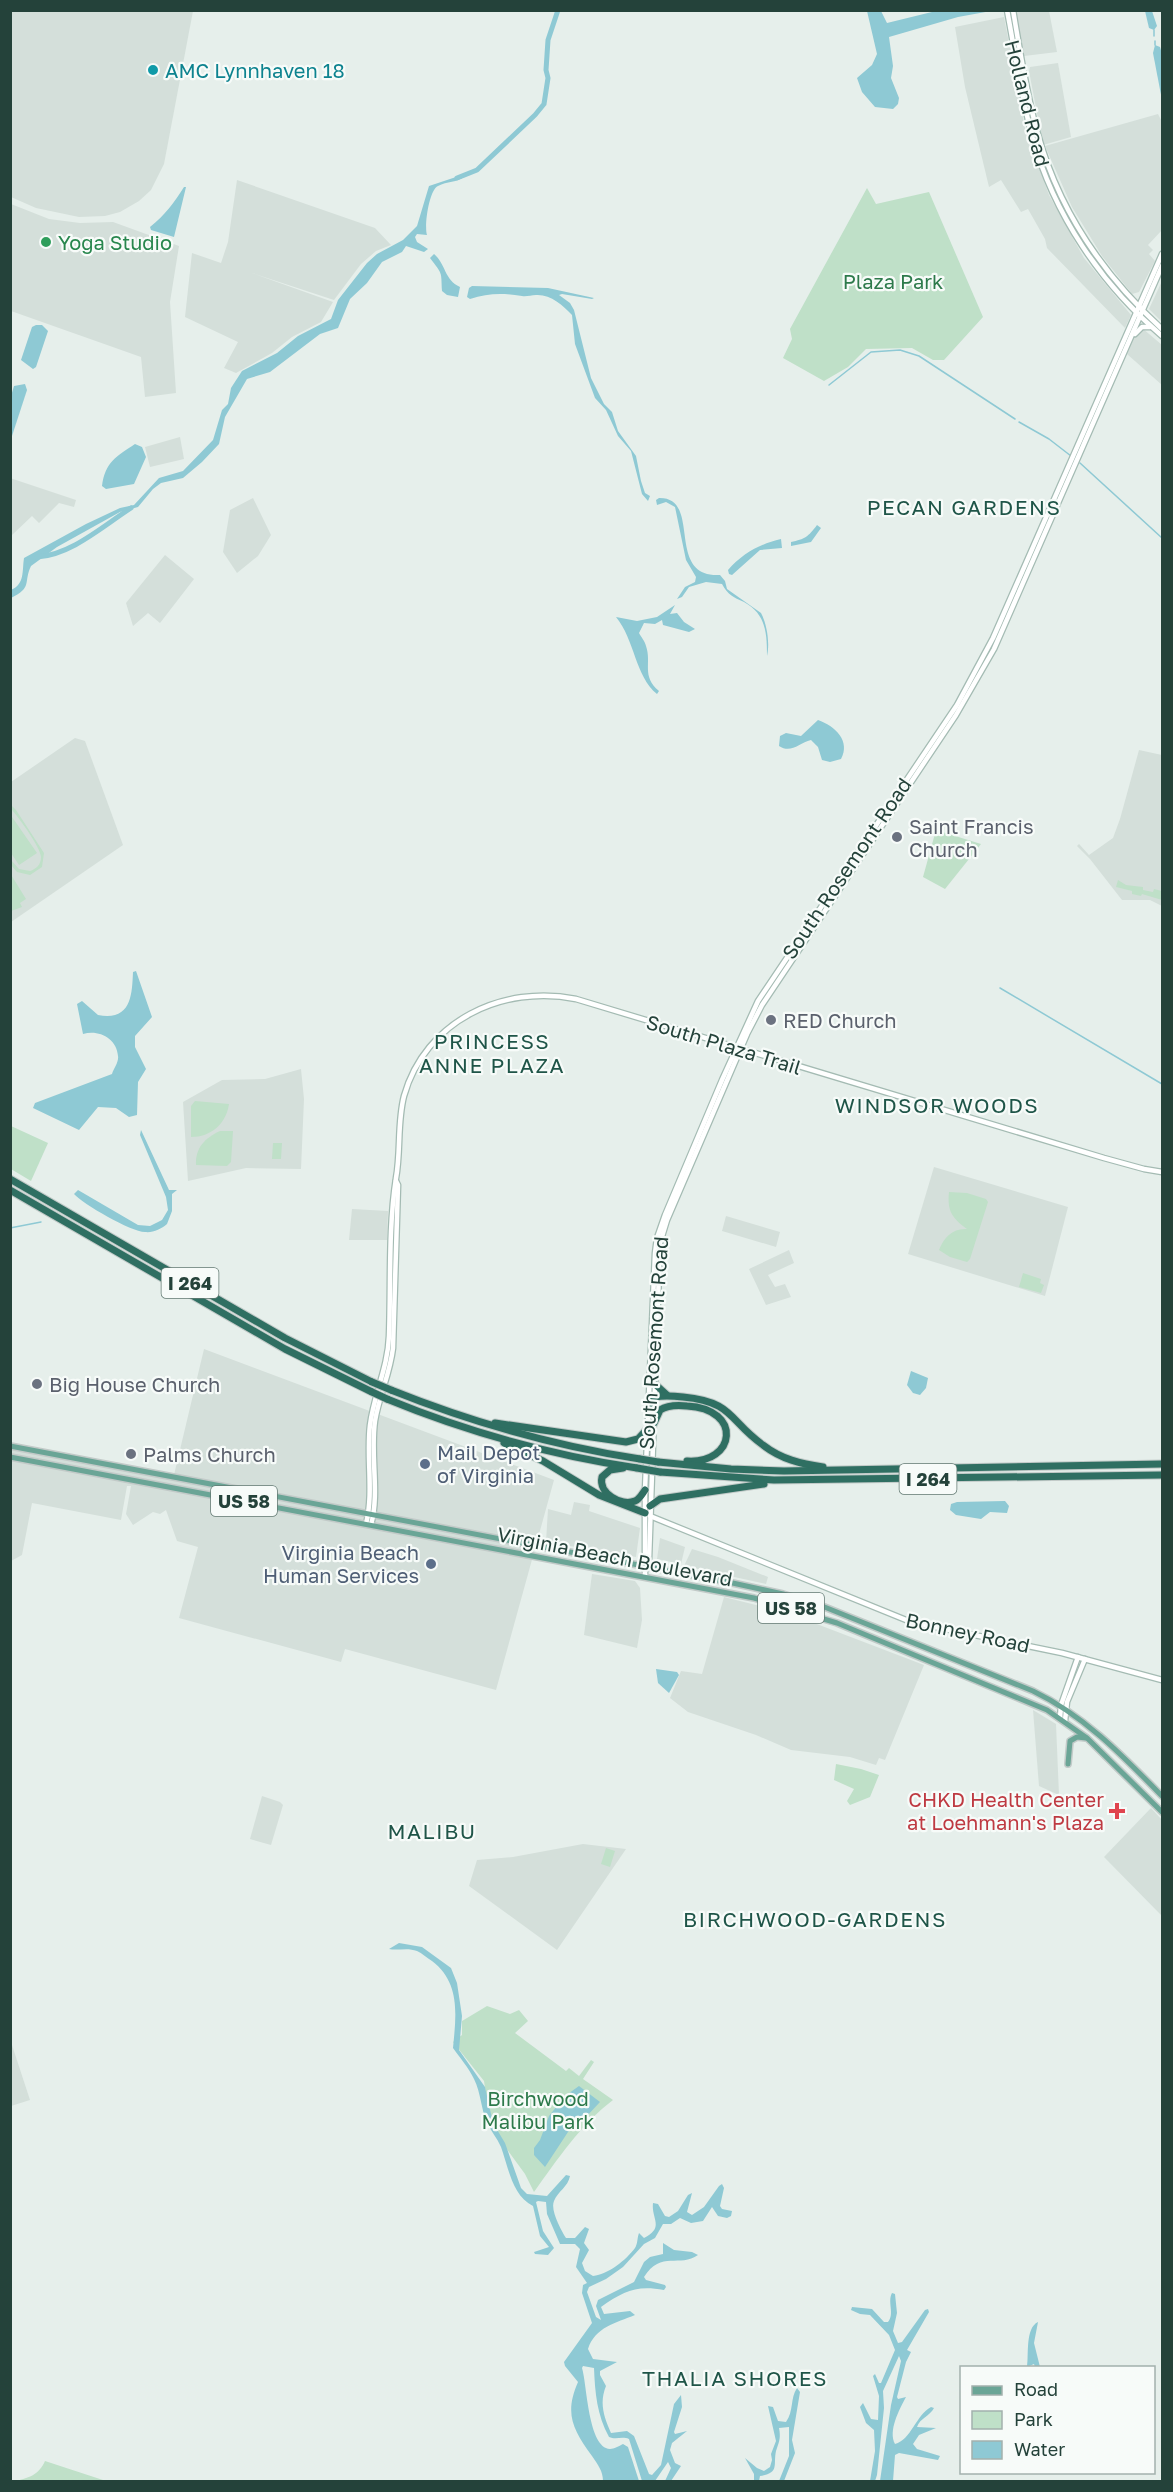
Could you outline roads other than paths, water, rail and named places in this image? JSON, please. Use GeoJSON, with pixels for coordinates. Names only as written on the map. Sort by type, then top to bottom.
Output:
{"type":"FeatureCollection","features":[{"type":"Feature","properties":{"kind":"highway","name":"I 264"},"geometry":{"type":"LineString","coordinates":[[10,1179],[285,1338],[372,1382],[468,1419],[539,1440],[658,1462],[750,1470],[1162,1464]]}},
{"type":"Feature","properties":{"kind":"highway","name":"I 264"},"geometry":{"type":"LineString","coordinates":[[10,1190],[285,1349],[372,1392],[381,1401],[471,1430],[558,1454],[660,1472],[754,1480],[1162,1475]]}},
{"type":"Feature","properties":{"kind":"highway"},"geometry":{"type":"LineString","coordinates":[[656,1385],[670,1396]]}},
{"type":"Feature","properties":{"kind":"highway"},"geometry":{"type":"LineString","coordinates":[[650,1404],[655,1397],[670,1396],[716,1403],[764,1446],[789,1459],[843,1470]]}},
{"type":"Feature","properties":{"kind":"highway"},"geometry":{"type":"LineString","coordinates":[[468,1419],[626,1442],[638,1439],[663,1408],[678,1406],[708,1409],[724,1422],[725,1441],[716,1454],[704,1460],[669,1463]]}},
{"type":"Feature","properties":{"kind":"highway"},"geometry":{"type":"LineString","coordinates":[[471,1430],[532,1456],[609,1500],[647,1515]]}},
{"type":"Feature","properties":{"kind":"highway"},"geometry":{"type":"LineString","coordinates":[[637,1468],[607,1472],[601,1480],[602,1489],[609,1495],[628,1502],[638,1499],[645,1490]]}},
{"type":"Feature","properties":{"kind":"highway"},"geometry":{"type":"LineString","coordinates":[[650,1506],[660,1499],[684,1497],[741,1486],[812,1480]]}},
{"type":"Feature","properties":{"kind":"main road","name":"Holland Road"},"geometry":{"type":"LineString","coordinates":[[1007,10],[1027,115],[1046,176],[1066,219],[1089,257],[1162,336]]}},
{"type":"Feature","properties":{"kind":"main road","name":"Holland Road"},"geometry":{"type":"LineString","coordinates":[[1013,10],[1034,120],[1049,169],[1082,235],[1104,267],[1139,311],[1162,329]]}},
{"type":"Feature","properties":{"kind":"main road","name":"South Rosemont Road"},"geometry":{"type":"LineString","coordinates":[[647,1515],[650,1506],[650,1404],[657,1238],[739,1048],[773,986],[974,686],[1005,627],[1124,352],[1145,290],[1162,254]]}},
{"type":"Feature","properties":{"kind":"main road","name":"South Rosemont Road"},"geometry":{"type":"LineString","coordinates":[[647,1515],[645,1490],[656,1385],[660,1243],[667,1220],[752,1012],[769,983],[966,689],[1010,602],[1139,311],[1162,266]]}},
{"type":"Feature","properties":{"kind":"main road"},"geometry":{"type":"LineString","coordinates":[[1129,297],[1138,297],[1145,290]]}},
{"type":"Feature","properties":{"kind":"main road"},"geometry":{"type":"LineString","coordinates":[[1124,352],[1139,329],[1144,326],[1153,328]]}},
{"type":"Feature","properties":{"kind":"main road","name":"South Plaza Trail"},"geometry":{"type":"LineString","coordinates":[[369,1525],[371,1514],[369,1442],[381,1401],[388,1351],[394,1184],[404,1097],[413,1073],[442,1034],[465,1017],[490,1004],[529,995],[564,997],[1126,1165],[1162,1172]]}},
{"type":"Feature","properties":{"kind":"main road"},"geometry":{"type":"LineString","coordinates":[[658,1305],[664,1310]]}},
{"type":"Feature","properties":{"kind":"main road","name":"Virginia Beach Boulevard"},"geometry":{"type":"LineString","coordinates":[[10,1446],[757,1588],[822,1606],[1033,1691],[1063,1707],[1100,1735],[1162,1796]]}},
{"type":"Feature","properties":{"kind":"main road","name":"Virginia Beach Boulevard"},"geometry":{"type":"LineString","coordinates":[[10,1457],[757,1599],[817,1616],[1025,1700],[1063,1720],[1088,1738],[1162,1812]]}},
{"type":"Feature","properties":{"kind":"main road"},"geometry":{"type":"LineString","coordinates":[[645,1577],[647,1515]]}},
{"type":"Feature","properties":{"kind":"main road","name":"Bonney Road"},"geometry":{"type":"LineString","coordinates":[[647,1515],[912,1622],[1078,1657],[1162,1680]]}},
{"type":"Feature","properties":{"kind":"main road"},"geometry":{"type":"LineString","coordinates":[[1063,1720],[1063,1707],[1078,1657]]}},
{"type":"Feature","properties":{"kind":"main road"},"geometry":{"type":"LineString","coordinates":[[1063,1707],[1085,1659]]}},
{"type":"Feature","properties":{"kind":"main road"},"geometry":{"type":"LineString","coordinates":[[1068,1764],[1070,1741],[1077,1737],[1088,1738]]}},
{"type":"Feature","properties":{"kind":"water"},"geometry":{"type":"Polygon","coordinates":[[[867,11],[881,11],[887,23],[936,11],[991,11],[958,17],[889,37],[893,66],[891,78],[899,98],[898,104],[893,109],[875,107],[862,92],[857,78],[872,65],[877,54],[867,11]]]}},
{"type":"Feature","properties":{"kind":"water"},"geometry":{"type":"Polygon","coordinates":[[[1145,11],[1152,11],[1157,26],[1154,30],[1149,28],[1145,11]]]}},
{"type":"Feature","properties":{"kind":"water"},"geometry":{"type":"Polygon","coordinates":[[[1155,45],[1160,47],[1162,54],[1162,100],[1153,53],[1155,45]]]}},
{"type":"Feature","properties":{"kind":"water"},"geometry":{"type":"Polygon","coordinates":[[[465,176],[459,180],[438,186],[432,194],[427,217],[427,235],[417,234],[415,237],[417,242],[428,249],[424,252],[406,246],[402,252],[382,262],[367,283],[350,299],[338,328],[320,334],[270,372],[247,379],[225,417],[219,444],[202,462],[183,478],[161,483],[138,507],[120,512],[57,547],[31,566],[25,588],[11,598],[11,590],[21,581],[24,558],[86,524],[120,508],[134,505],[159,478],[183,471],[213,440],[222,410],[228,404],[231,388],[242,371],[277,353],[298,336],[331,319],[338,300],[367,263],[377,254],[403,240],[417,226],[429,186],[465,176]]]}},
{"type":"Feature","properties":{"kind":"water"},"geometry":{"type":"Polygon","coordinates":[[[186,187],[174,237],[151,230],[150,227],[169,208],[186,187]]]}},
{"type":"Feature","properties":{"kind":"water"},"geometry":{"type":"Polygon","coordinates":[[[434,254],[451,280],[460,287],[458,297],[447,295],[442,291],[440,273],[430,258],[434,254]]]}},
{"type":"Feature","properties":{"kind":"water"},"geometry":{"type":"Polygon","coordinates":[[[472,286],[548,288],[594,298],[559,295],[570,303],[574,310],[591,378],[604,404],[612,412],[618,431],[636,456],[645,493],[650,496],[648,501],[642,494],[631,451],[618,436],[606,410],[595,398],[575,344],[572,315],[556,301],[541,295],[496,294],[470,299],[467,297],[469,288],[472,286]]]}},
{"type":"Feature","properties":{"kind":"water"},"geometry":{"type":"Polygon","coordinates":[[[42,325],[48,331],[36,367],[33,369],[21,360],[32,327],[42,325]]]}},
{"type":"Feature","properties":{"kind":"water"},"geometry":{"type":"Polygon","coordinates":[[[25,384],[27,390],[11,439],[11,396],[14,386],[25,384]]]}},
{"type":"Feature","properties":{"kind":"water"},"geometry":{"type":"Polygon","coordinates":[[[135,444],[142,447],[146,457],[134,484],[106,489],[102,486],[109,465],[117,456],[135,444]]]}},
{"type":"Feature","properties":{"kind":"water"},"geometry":{"type":"Polygon","coordinates":[[[659,498],[672,501],[679,510],[688,552],[693,564],[703,573],[720,575],[727,589],[761,613],[767,634],[767,656],[766,632],[761,618],[751,607],[729,593],[722,584],[706,582],[689,587],[682,597],[677,599],[685,587],[695,582],[696,577],[686,560],[675,507],[666,502],[657,505],[656,500],[659,498]]]}},
{"type":"Feature","properties":{"kind":"water"},"geometry":{"type":"Polygon","coordinates":[[[817,525],[821,528],[811,542],[791,546],[791,542],[806,537],[817,525]]]}},
{"type":"Feature","properties":{"kind":"water"},"geometry":{"type":"Polygon","coordinates":[[[781,539],[782,548],[760,550],[732,575],[729,574],[728,570],[746,554],[781,539]]]}},
{"type":"Feature","properties":{"kind":"water"},"geometry":{"type":"Polygon","coordinates":[[[675,605],[670,614],[677,613],[684,622],[695,629],[689,632],[663,625],[662,620],[655,624],[644,623],[639,633],[648,652],[650,680],[659,691],[657,694],[644,678],[627,636],[616,617],[637,621],[657,617],[675,605]]]}},
{"type":"Feature","properties":{"kind":"water"},"geometry":{"type":"Polygon","coordinates":[[[818,720],[835,730],[843,740],[844,752],[841,759],[830,762],[822,760],[818,747],[811,740],[787,749],[779,746],[780,736],[786,733],[801,736],[818,720]]]}},
{"type":"Feature","properties":{"kind":"water"},"geometry":{"type":"Polygon","coordinates":[[[136,971],[152,1017],[135,1036],[135,1047],[146,1069],[138,1082],[137,1115],[129,1117],[116,1108],[98,1107],[79,1130],[33,1108],[35,1103],[112,1074],[118,1058],[114,1044],[106,1036],[100,1034],[83,1034],[77,1004],[82,1001],[98,1015],[117,1014],[127,1005],[132,990],[133,972],[136,971]]]}},
{"type":"Feature","properties":{"kind":"water"},"geometry":{"type":"Polygon","coordinates":[[[141,1130],[169,1190],[177,1190],[172,1194],[172,1211],[167,1224],[148,1232],[138,1231],[119,1223],[74,1194],[78,1190],[138,1225],[150,1226],[162,1220],[168,1210],[166,1197],[140,1135],[141,1130]]]}},
{"type":"Feature","properties":{"kind":"water"},"geometry":{"type":"Polygon","coordinates":[[[911,1371],[928,1378],[926,1388],[920,1395],[913,1393],[907,1385],[911,1371]]]}},
{"type":"Feature","properties":{"kind":"water"},"geometry":{"type":"Polygon","coordinates":[[[1005,1501],[1009,1506],[1007,1513],[990,1512],[981,1519],[956,1515],[950,1510],[951,1504],[957,1502],[1005,1501]]]}},
{"type":"Feature","properties":{"kind":"water"},"geometry":{"type":"Polygon","coordinates":[[[656,1669],[677,1672],[679,1675],[669,1693],[658,1683],[656,1669]]]}},
{"type":"Feature","properties":{"kind":"water"},"geometry":{"type":"Polygon","coordinates":[[[399,1943],[422,1947],[451,1968],[457,1983],[462,2016],[459,2050],[485,2087],[493,2123],[505,2143],[521,2188],[527,2194],[547,2196],[566,2175],[570,2176],[554,2201],[553,2209],[566,2238],[575,2238],[585,2227],[589,2229],[584,2243],[589,2250],[582,2263],[585,2271],[593,2276],[611,2269],[622,2262],[635,2248],[639,2233],[644,2238],[654,2230],[656,2222],[653,2203],[658,2204],[665,2216],[669,2217],[678,2211],[688,2195],[692,2193],[687,2212],[692,2215],[704,2207],[722,2184],[724,2188],[720,2206],[722,2209],[732,2211],[731,2216],[727,2218],[718,2216],[712,2207],[703,2221],[691,2223],[680,2218],[671,2224],[663,2224],[655,2238],[644,2244],[623,2267],[589,2287],[587,2292],[596,2317],[601,2320],[596,2306],[598,2300],[634,2282],[644,2262],[650,2257],[663,2254],[663,2243],[674,2250],[698,2255],[691,2259],[657,2264],[650,2269],[644,2277],[646,2280],[665,2285],[664,2290],[638,2289],[617,2297],[601,2307],[604,2314],[630,2311],[635,2315],[601,2331],[588,2349],[593,2359],[617,2362],[600,2371],[606,2386],[603,2398],[604,2416],[611,2433],[627,2431],[634,2436],[649,2474],[652,2475],[661,2465],[674,2404],[681,2395],[682,2407],[674,2432],[675,2434],[687,2431],[672,2443],[670,2450],[675,2463],[681,2466],[671,2481],[665,2481],[671,2468],[668,2462],[655,2481],[642,2481],[629,2439],[609,2437],[597,2404],[594,2368],[583,2366],[590,2414],[597,2438],[603,2446],[610,2449],[623,2444],[628,2447],[639,2481],[603,2481],[600,2468],[580,2438],[571,2413],[578,2382],[564,2362],[592,2323],[582,2293],[583,2285],[587,2283],[576,2267],[580,2249],[575,2244],[560,2244],[547,2214],[546,2202],[538,2201],[536,2202],[543,2231],[554,2248],[548,2255],[535,2254],[534,2252],[549,2247],[540,2236],[533,2206],[515,2188],[501,2147],[487,2123],[474,2079],[453,2048],[455,2012],[448,1979],[432,1961],[419,1952],[410,1949],[389,1949],[399,1943]]]}},
{"type":"Feature","properties":{"kind":"water"},"geometry":{"type":"Polygon","coordinates":[[[579,2086],[600,2102],[568,2132],[545,2167],[534,2155],[534,2148],[540,2140],[549,2116],[565,2096],[579,2086]]]}},
{"type":"Feature","properties":{"kind":"water"},"geometry":{"type":"Polygon","coordinates":[[[892,2293],[895,2294],[897,2313],[893,2331],[898,2343],[902,2342],[925,2310],[928,2309],[929,2312],[907,2350],[911,2352],[906,2362],[897,2397],[898,2399],[906,2397],[895,2420],[893,2439],[895,2444],[901,2442],[921,2416],[931,2407],[934,2408],[917,2427],[936,2428],[919,2435],[913,2444],[917,2449],[940,2456],[938,2460],[899,2453],[895,2455],[893,2481],[880,2481],[891,2405],[901,2361],[899,2356],[883,2391],[884,2408],[877,2475],[875,2481],[870,2481],[875,2451],[874,2430],[866,2423],[860,2407],[863,2403],[871,2419],[878,2420],[879,2396],[873,2376],[875,2374],[881,2383],[895,2350],[889,2335],[870,2315],[851,2310],[852,2307],[872,2309],[884,2322],[888,2322],[891,2315],[892,2293]]]}},
{"type":"Feature","properties":{"kind":"water"},"geometry":{"type":"Polygon","coordinates":[[[1038,2322],[1034,2343],[1040,2366],[1034,2364],[1027,2366],[1029,2336],[1038,2322]]]}},
{"type":"Feature","properties":{"kind":"water"},"geometry":{"type":"Polygon","coordinates":[[[797,2388],[800,2392],[792,2440],[795,2453],[784,2481],[779,2481],[789,2456],[789,2427],[779,2428],[780,2435],[773,2470],[771,2473],[760,2476],[759,2481],[754,2481],[754,2474],[745,2458],[764,2471],[770,2467],[771,2454],[776,2441],[768,2406],[773,2407],[778,2421],[786,2422],[797,2388]]]}},
{"type":"Feature","properties":{"kind":"waterway"},"geometry":{"type":"LineString","coordinates":[[457,178],[477,170],[544,104],[548,78],[546,70],[548,40],[558,10]]}},
{"type":"Feature","properties":{"kind":"waterway"},"geometry":{"type":"LineString","coordinates":[[1154,30],[1154,36]]}},
{"type":"Feature","properties":{"kind":"waterway"},"geometry":{"type":"LineString","coordinates":[[829,385],[871,352],[900,350],[919,356],[1015,419]]}},
{"type":"Feature","properties":{"kind":"waterway"},"geometry":{"type":"LineString","coordinates":[[1019,422],[1049,439],[1071,456]]}},
{"type":"Feature","properties":{"kind":"waterway"},"geometry":{"type":"LineString","coordinates":[[1080,463],[1162,538]]}},
{"type":"Feature","properties":{"kind":"waterway"},"geometry":{"type":"LineString","coordinates":[[37,557],[50,555],[74,545],[131,508]]}},
{"type":"Feature","properties":{"kind":"waterway"},"geometry":{"type":"LineString","coordinates":[[1000,988],[1162,1084]]}},
{"type":"Feature","properties":{"kind":"waterway"},"geometry":{"type":"LineString","coordinates":[[10,1228],[41,1222]]}},
{"type":"Feature","properties":{"kind":"place","name":"AMC Lynnhaven 18"},"geometry":{"type":"Point","coordinates":[153,70]}},
{"type":"Feature","properties":{"kind":"place","name":"Yoga Studio"},"geometry":{"type":"Point","coordinates":[46,242]}},
{"type":"Feature","properties":{"kind":"place","name":"Saint Francis Church"},"geometry":{"type":"Point","coordinates":[897,837]}},
{"type":"Feature","properties":{"kind":"place","name":"RED Church"},"geometry":{"type":"Point","coordinates":[771,1020]}},
{"type":"Feature","properties":{"kind":"place","name":"Big House Church"},"geometry":{"type":"Point","coordinates":[37,1384]}},
{"type":"Feature","properties":{"kind":"place","name":"Palms Church"},"geometry":{"type":"Point","coordinates":[131,1454]}},
{"type":"Feature","properties":{"kind":"place","name":"Mail Depot of Virginia"},"geometry":{"type":"Point","coordinates":[425,1464]}},
{"type":"Feature","properties":{"kind":"place","name":"Virginia Beach Human Services"},"geometry":{"type":"Point","coordinates":[431,1564]}},
{"type":"Feature","properties":{"kind":"place","name":"CHKD Health Center at Loehmann's Plaza"},"geometry":{"type":"Point","coordinates":[1117,1811]}},
{"type":"Feature","properties":{"kind":"district","name":"PECAN GARDENS"},"geometry":{"type":"Point","coordinates":[964,507]}},
{"type":"Feature","properties":{"kind":"district","name":"PRINCESS ANNE PLAZA"},"geometry":{"type":"Point","coordinates":[492,1053]}},
{"type":"Feature","properties":{"kind":"district","name":"WINDSOR WOODS"},"geometry":{"type":"Point","coordinates":[937,1105]}},
{"type":"Feature","properties":{"kind":"district","name":"MALIBU"},"geometry":{"type":"Point","coordinates":[432,1831]}},
{"type":"Feature","properties":{"kind":"district","name":"BIRCHWOOD-GARDENS"},"geometry":{"type":"Point","coordinates":[815,1919]}},
{"type":"Feature","properties":{"kind":"district","name":"THALIA SHORES"},"geometry":{"type":"Point","coordinates":[735,2378]}},
{"type":"Feature","properties":{"kind":"park label","name":"Plaza Park"},"geometry":{"type":"Point","coordinates":[893,281]}},
{"type":"Feature","properties":{"kind":"park label","name":"Birchwood Malibu Park"},"geometry":{"type":"Point","coordinates":[538,2110]}}]}
